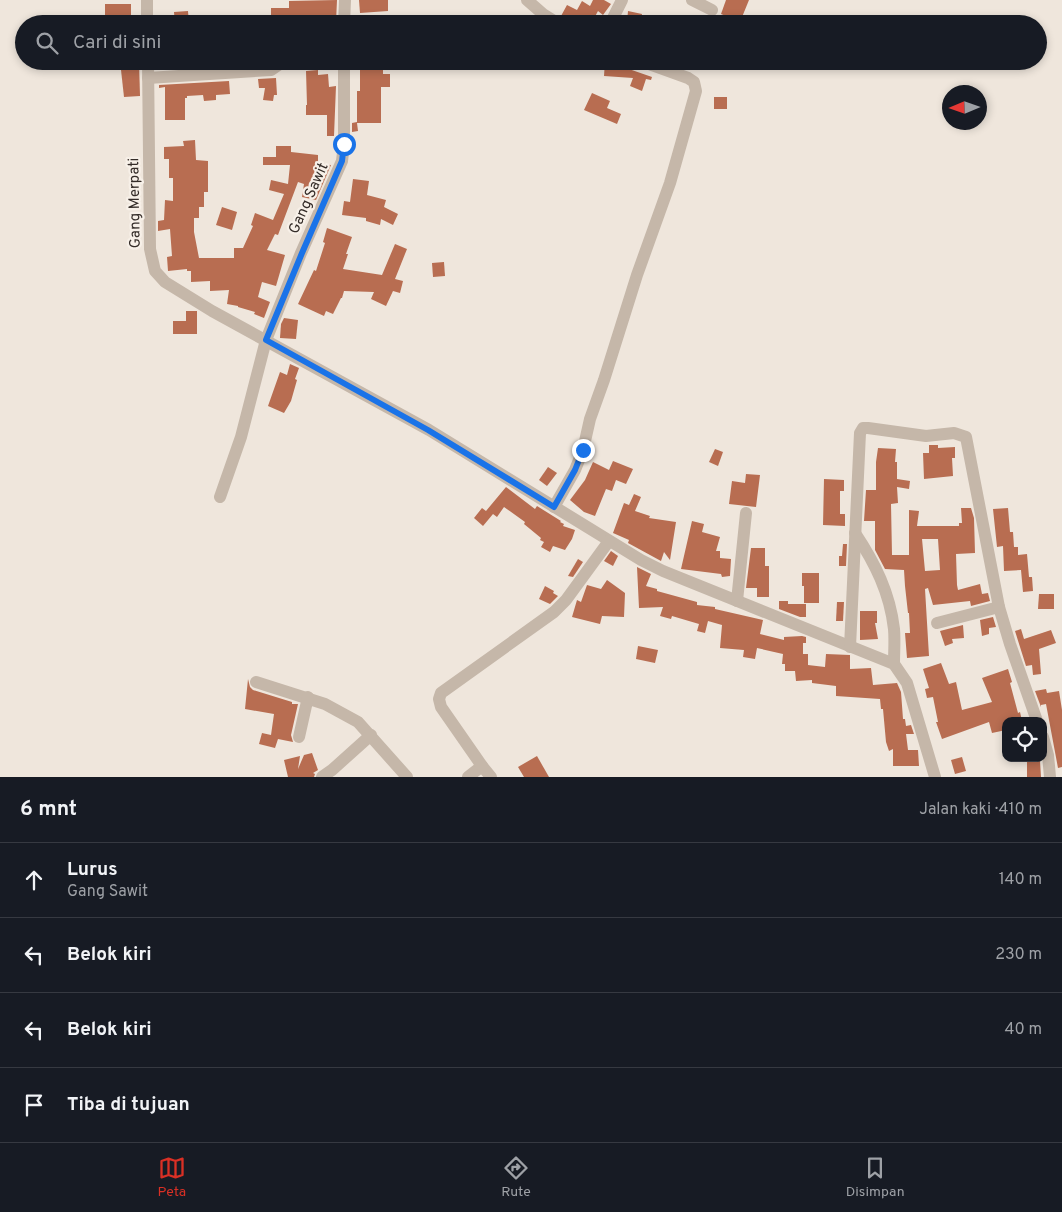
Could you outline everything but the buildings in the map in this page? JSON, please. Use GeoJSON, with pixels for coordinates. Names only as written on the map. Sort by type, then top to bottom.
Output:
{"type":"FeatureCollection","features":[{"type":"Feature","properties":{"kind":"street"},"geometry":{"type":"LineString","coordinates":[[147,0],[147,15]]}},
{"type":"Feature","properties":{"kind":"street"},"geometry":{"type":"LineString","coordinates":[[344,15],[345,0]]}},
{"type":"Feature","properties":{"kind":"street"},"geometry":{"type":"LineString","coordinates":[[527,0],[545,15]]}},
{"type":"Feature","properties":{"kind":"street"},"geometry":{"type":"LineString","coordinates":[[614,15],[622,0]]}},
{"type":"Feature","properties":{"kind":"street"},"geometry":{"type":"LineString","coordinates":[[692,0],[712,10]]}},
{"type":"Feature","properties":{"kind":"street","name":"Gang Merpati"},"geometry":{"type":"LineString","coordinates":[[148,70],[150,249],[155,271],[165,282],[428,430],[608,541],[663,572],[894,664]]}},
{"type":"Feature","properties":{"kind":"street"},"geometry":{"type":"LineString","coordinates":[[148,78],[271,70]]}},
{"type":"Feature","properties":{"kind":"street","name":"Gang Sawit"},"geometry":{"type":"LineString","coordinates":[[220,497],[241,437],[266,340],[342,161],[344,144],[344,70]]}},
{"type":"Feature","properties":{"kind":"street"},"geometry":{"type":"LineString","coordinates":[[554,507],[575,470],[583,450],[590,419],[670,183],[696,91],[694,82],[666,70]]}},
{"type":"Feature","properties":{"kind":"street"},"geometry":{"type":"LineString","coordinates":[[850,647],[860,433],[863,428],[868,428],[926,436],[954,433],[966,437],[999,607],[1010,644],[1037,717]]}},
{"type":"Feature","properties":{"kind":"street"},"geometry":{"type":"LineString","coordinates":[[737,601],[746,513]]}},
{"type":"Feature","properties":{"kind":"street"},"geometry":{"type":"LineString","coordinates":[[856,533],[872,559],[891,610],[894,631],[894,664],[907,683],[935,777]]}},
{"type":"Feature","properties":{"kind":"street"},"geometry":{"type":"LineString","coordinates":[[492,777],[482,766],[441,708],[439,699],[441,694],[554,612],[566,600],[608,541]]}},
{"type":"Feature","properties":{"kind":"street"},"geometry":{"type":"LineString","coordinates":[[937,623],[999,607]]}},
{"type":"Feature","properties":{"kind":"street"},"geometry":{"type":"LineString","coordinates":[[256,682],[308,697],[358,722],[407,777]]}},
{"type":"Feature","properties":{"kind":"street"},"geometry":{"type":"LineString","coordinates":[[299,737],[308,697]]}},
{"type":"Feature","properties":{"kind":"street"},"geometry":{"type":"LineString","coordinates":[[330,775],[371,735]]}},
{"type":"Feature","properties":{"kind":"street"},"geometry":{"type":"LineString","coordinates":[[1047,751],[1050,777]]}},
{"type":"Feature","properties":{"kind":"street"},"geometry":{"type":"LineString","coordinates":[[468,777],[482,766]]}},
{"type":"Feature","properties":{"kind":"route"},"geometry":{"type":"LineString","coordinates":[[344,144],[342,161],[266,340],[428,430],[554,507],[575,470],[583,450]]}}]}
